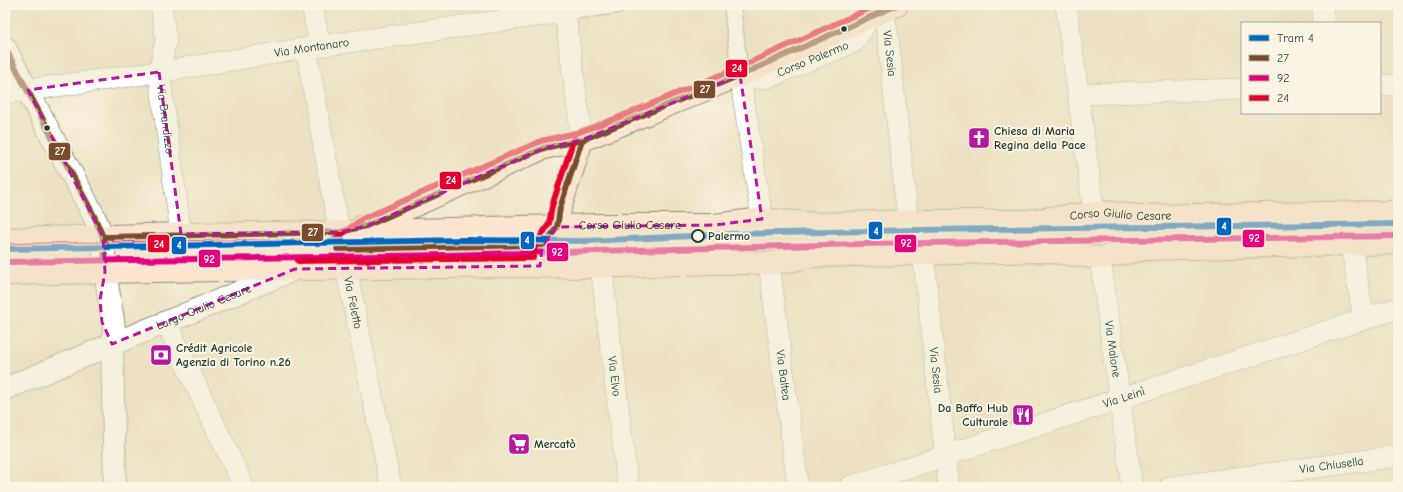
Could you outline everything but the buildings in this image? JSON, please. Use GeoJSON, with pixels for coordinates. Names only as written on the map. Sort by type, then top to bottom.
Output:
{"type":"FeatureCollection","features":[{"type":"Feature","properties":{"kind":"main road","name":"Corso Palermo"},"geometry":{"type":"LineString","coordinates":[[582,140],[742,74],[883,9]]}},
{"type":"Feature","properties":{"kind":"main road"},"geometry":{"type":"LineString","coordinates":[[340,232],[366,226],[384,219],[544,148],[582,140],[560,208],[556,227],[542,248],[540,266]]}},
{"type":"Feature","properties":{"kind":"main road","name":"Corso Giulio Cesare"},"geometry":{"type":"LineString","coordinates":[[556,227],[606,225],[715,225],[762,219],[816,224],[908,221],[1027,221],[1094,212],[1138,216],[1398,211]]}},
{"type":"Feature","properties":{"kind":"main road"},"geometry":{"type":"LineString","coordinates":[[5,239],[556,227]]}},
{"type":"Feature","properties":{"kind":"main road"},"geometry":{"type":"LineString","coordinates":[[601,266],[769,263],[789,261],[811,256],[923,253],[1046,252],[1100,258],[1146,249],[1398,243]]}},
{"type":"Feature","properties":{"kind":"main road","name":"Largo Giulio Cesare"},"geometry":{"type":"LineString","coordinates":[[105,272],[601,266]]}},
{"type":"Feature","properties":{"kind":"main road"},"geometry":{"type":"LineString","coordinates":[[5,274],[105,272]]}},
{"type":"Feature","properties":{"kind":"street","name":"Via Brandizzo"},"geometry":{"type":"LineString","coordinates":[[161,5],[166,40],[159,72],[182,234]]}},
{"type":"Feature","properties":{"kind":"street","name":"Via Feletto"},"geometry":{"type":"LineString","coordinates":[[312,5],[313,47],[340,232],[390,487]]}},
{"type":"Feature","properties":{"kind":"street","name":"Via Montanaro"},"geometry":{"type":"LineString","coordinates":[[5,93],[159,72],[565,8],[619,5]]}},
{"type":"Feature","properties":{"kind":"street"},"geometry":{"type":"LineString","coordinates":[[732,5],[762,219]]}},
{"type":"Feature","properties":{"kind":"street"},"geometry":{"type":"LineString","coordinates":[[1066,5],[1094,212]]}},
{"type":"Feature","properties":{"kind":"street"},"geometry":{"type":"LineString","coordinates":[[1323,5],[1323,22]]}},
{"type":"Feature","properties":{"kind":"street"},"geometry":{"type":"LineString","coordinates":[[565,8],[582,140]]}},
{"type":"Feature","properties":{"kind":"street","name":"Via Sesia"},"geometry":{"type":"LineString","coordinates":[[883,9],[888,36],[908,221]]}},
{"type":"Feature","properties":{"kind":"street"},"geometry":{"type":"LineString","coordinates":[[5,48],[94,216],[103,237],[105,272],[114,331],[112,344],[115,487]]}},
{"type":"Feature","properties":{"kind":"street"},"geometry":{"type":"LineString","coordinates":[[1381,85],[1398,85]]}},
{"type":"Feature","properties":{"kind":"street"},"geometry":{"type":"LineString","coordinates":[[1079,94],[1241,89]]}},
{"type":"Feature","properties":{"kind":"street"},"geometry":{"type":"LineString","coordinates":[[1351,245],[1364,319]]}},
{"type":"Feature","properties":{"kind":"street","name":"Via Sesia"},"geometry":{"type":"LineString","coordinates":[[923,253],[949,487]]}},
{"type":"Feature","properties":{"kind":"street","name":"Via Malone"},"geometry":{"type":"LineString","coordinates":[[1100,258],[1132,487]]}},
{"type":"Feature","properties":{"kind":"street","name":"Via Baltea"},"geometry":{"type":"LineString","coordinates":[[769,263],[798,487]]}},
{"type":"Feature","properties":{"kind":"street","name":"Via Elvo"},"geometry":{"type":"LineString","coordinates":[[601,266],[628,487]]}},
{"type":"Feature","properties":{"kind":"street","name":"Largo Giulio Cesare"},"geometry":{"type":"LineString","coordinates":[[5,389],[112,344],[168,323],[295,269]]}},
{"type":"Feature","properties":{"kind":"street","name":"Via Leinì"},"geometry":{"type":"LineString","coordinates":[[849,487],[1398,308]]}},
{"type":"Feature","properties":{"kind":"street"},"geometry":{"type":"LineString","coordinates":[[168,323],[175,341],[244,487]]}},
{"type":"Feature","properties":{"kind":"street","name":"Via Chiusella"},"geometry":{"type":"LineString","coordinates":[[1170,487],[1398,456]]}},
{"type":"Feature","properties":{"kind":"highlighted area"},"geometry":{"type":"Polygon","coordinates":[[[159,72],[181,234],[340,232],[366,226],[544,148],[582,140],[740,75],[762,219],[715,225],[557,227],[542,248],[540,266],[295,269],[112,344],[102,322],[100,300],[105,272],[103,237],[28,90],[159,72]]]}},
{"type":"Feature","properties":{"kind":"tram line","name":"4"},"geometry":{"type":"LineString","coordinates":[[5,249],[462,240],[586,241],[734,234],[916,230],[1398,224]]}},
{"type":"Feature","properties":{"kind":"transit line","name":"24"},"geometry":{"type":"LineString","coordinates":[[5,246],[333,241],[362,219],[541,141],[580,132],[617,118],[740,67],[877,5]]}},
{"type":"Feature","properties":{"kind":"transit line","name":"27"},"geometry":{"type":"LineString","coordinates":[[103,237],[340,232],[366,226],[544,148],[582,140],[743,74],[897,5]]}},
{"type":"Feature","properties":{"kind":"transit line","name":"27"},"geometry":{"type":"LineString","coordinates":[[5,48],[94,216],[103,237],[105,258]]}},
{"type":"Feature","properties":{"kind":"transit line","name":"24"},"geometry":{"type":"LineString","coordinates":[[298,261],[533,258],[535,245],[549,224],[552,206],[574,138]]}},
{"type":"Feature","properties":{"kind":"transit line","name":"27"},"geometry":{"type":"LineString","coordinates":[[545,245],[557,227],[560,208],[582,140]]}},
{"type":"Feature","properties":{"kind":"transit line","name":"92"},"geometry":{"type":"LineString","coordinates":[[5,262],[443,255],[862,244],[1398,236]]}},
{"type":"Feature","properties":{"kind":"transit line","name":"27"},"geometry":{"type":"LineString","coordinates":[[337,249],[545,245]]}},
{"type":"Feature","properties":{"kind":"place","name":"Chiesa di Maria Regina della Pace"},"geometry":{"type":"Point","coordinates":[979,138]}},
{"type":"Feature","properties":{"kind":"place","name":"Palermo"},"geometry":{"type":"Point","coordinates":[698,236]}},
{"type":"Feature","properties":{"kind":"place","name":"Crédit Agricole Agenzia di Torino n.26"},"geometry":{"type":"Point","coordinates":[161,355]}},
{"type":"Feature","properties":{"kind":"place","name":"Da Baffo Hub Culturale"},"geometry":{"type":"Point","coordinates":[1023,415]}},
{"type":"Feature","properties":{"kind":"place","name":"Mercatò"},"geometry":{"type":"Point","coordinates":[519,444]}}]}
